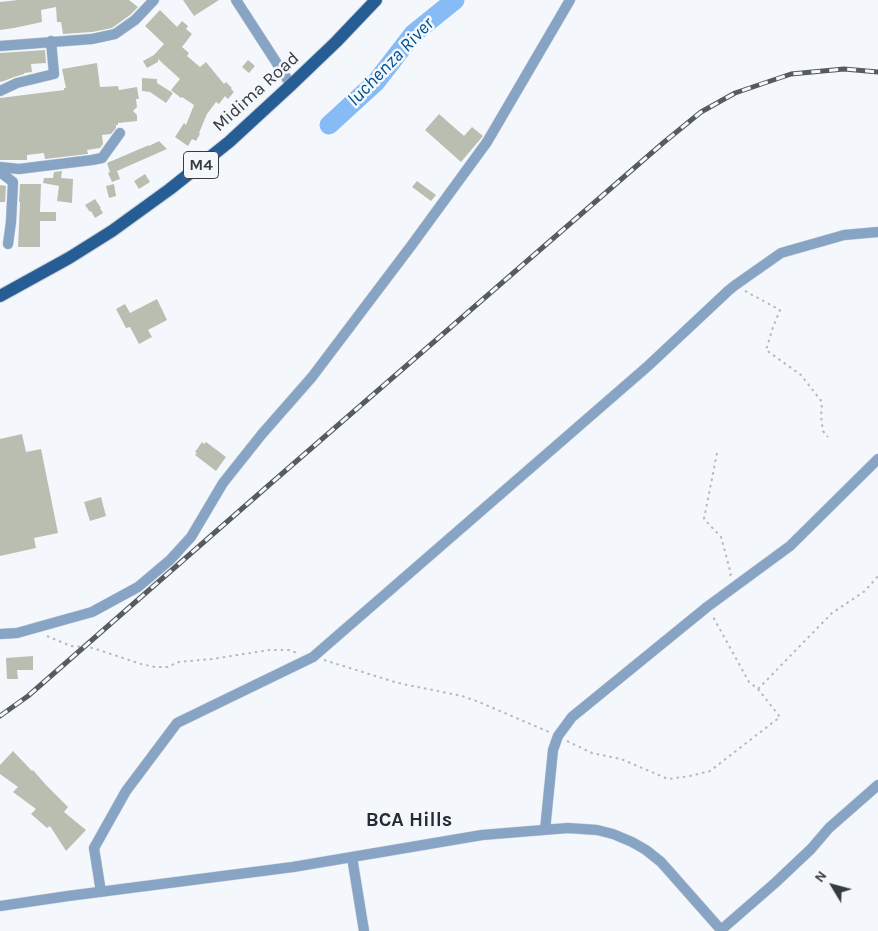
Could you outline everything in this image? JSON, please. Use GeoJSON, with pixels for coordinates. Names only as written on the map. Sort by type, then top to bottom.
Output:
{"type":"FeatureCollection","features":[{"type":"Feature","properties":{"kind":"main road","name":"Midima Road"},"geometry":{"type":"LineString","coordinates":[[0,296],[84,249],[170,189],[229,142],[336,42],[376,0]]}},
{"type":"Feature","properties":{"kind":"street"},"geometry":{"type":"LineString","coordinates":[[0,46],[92,39],[115,34],[135,20],[154,0]]}},
{"type":"Feature","properties":{"kind":"street"},"geometry":{"type":"LineString","coordinates":[[236,0],[291,85]]}},
{"type":"Feature","properties":{"kind":"street"},"geometry":{"type":"LineString","coordinates":[[0,634],[16,633],[92,612],[138,587],[170,560],[191,537],[223,483],[262,434],[312,377],[487,142],[570,0]]}},
{"type":"Feature","properties":{"kind":"street"},"geometry":{"type":"LineString","coordinates":[[0,91],[17,83],[54,74],[51,42]]}},
{"type":"Feature","properties":{"kind":"street"},"geometry":{"type":"LineString","coordinates":[[0,167],[19,169],[102,158],[120,133]]}},
{"type":"Feature","properties":{"kind":"street"},"geometry":{"type":"LineString","coordinates":[[0,172],[13,182],[8,244]]}},
{"type":"Feature","properties":{"kind":"street"},"geometry":{"type":"LineString","coordinates":[[102,892],[94,848],[126,791],[177,723],[313,657],[648,366],[728,290],[781,253],[844,235],[878,232]]}},
{"type":"Feature","properties":{"kind":"street"},"geometry":{"type":"LineString","coordinates":[[545,830],[553,750],[558,736],[572,717],[708,607],[790,546],[878,459]]}},
{"type":"Feature","properties":{"kind":"street"},"geometry":{"type":"LineString","coordinates":[[0,906],[293,867],[482,835],[568,828],[597,830],[613,834],[646,850],[661,862],[721,930],[811,849],[829,828],[878,785]]}},
{"type":"Feature","properties":{"kind":"street"},"geometry":{"type":"LineString","coordinates":[[352,857],[364,931]]}},
{"type":"Feature","properties":{"kind":"path"},"geometry":{"type":"LineString","coordinates":[[734,286],[780,310],[766,350],[801,375],[822,402],[821,417],[823,431],[828,437]]}},
{"type":"Feature","properties":{"kind":"path"},"geometry":{"type":"LineString","coordinates":[[717,454],[704,519],[721,537],[731,574],[726,581]]}},
{"type":"Feature","properties":{"kind":"path"},"geometry":{"type":"LineString","coordinates":[[758,689],[832,613],[865,591],[878,576]]}},
{"type":"Feature","properties":{"kind":"path"},"geometry":{"type":"LineString","coordinates":[[40,635],[71,646],[93,648],[155,667],[167,667],[179,662],[270,650],[289,650],[398,683],[462,696],[480,702],[592,753],[620,759],[668,779],[710,771],[780,717],[758,689],[749,682],[708,607]]}},
{"type":"Feature","properties":{"kind":"building"},"geometry":{"type":"Polygon","coordinates":[[[18,0],[129,0],[138,7],[112,28],[92,32],[63,34],[61,22],[57,22],[56,7],[41,10],[42,22],[0,30],[0,2],[18,0]]]}},
{"type":"Feature","properties":{"kind":"building"},"geometry":{"type":"Polygon","coordinates":[[[183,0],[219,0],[194,16],[183,0]]]}},
{"type":"Feature","properties":{"kind":"building"},"geometry":{"type":"Polygon","coordinates":[[[160,10],[177,27],[182,21],[188,26],[186,29],[192,34],[182,47],[189,53],[187,56],[200,67],[206,62],[224,84],[226,82],[234,92],[228,99],[225,96],[219,104],[216,102],[207,114],[196,141],[192,139],[188,146],[175,137],[184,123],[186,125],[194,105],[171,90],[180,79],[158,59],[158,62],[147,68],[143,61],[154,55],[164,44],[145,26],[160,10]]]}},
{"type":"Feature","properties":{"kind":"building"},"geometry":{"type":"Polygon","coordinates":[[[45,50],[46,63],[31,64],[32,72],[0,82],[0,53],[45,50]]]}},
{"type":"Feature","properties":{"kind":"building"},"geometry":{"type":"Polygon","coordinates":[[[248,60],[255,66],[249,73],[242,67],[248,60]]]}},
{"type":"Feature","properties":{"kind":"building"},"geometry":{"type":"Polygon","coordinates":[[[97,63],[100,87],[118,86],[119,90],[137,87],[139,99],[136,99],[137,107],[133,111],[137,115],[137,121],[118,123],[111,134],[102,135],[103,144],[100,148],[87,150],[88,154],[45,159],[44,153],[27,155],[27,160],[0,160],[0,98],[64,90],[66,88],[62,69],[97,63]]]}},
{"type":"Feature","properties":{"kind":"building"},"geometry":{"type":"Polygon","coordinates":[[[142,78],[157,79],[157,83],[173,93],[166,103],[150,92],[142,91],[142,78]]]}},
{"type":"Feature","properties":{"kind":"building"},"geometry":{"type":"Polygon","coordinates":[[[439,114],[464,136],[472,127],[483,136],[461,162],[425,130],[439,114]]]}},
{"type":"Feature","properties":{"kind":"building"},"geometry":{"type":"Polygon","coordinates":[[[159,141],[167,149],[117,171],[120,179],[112,182],[108,173],[110,172],[107,163],[159,141]]]}},
{"type":"Feature","properties":{"kind":"building"},"geometry":{"type":"Polygon","coordinates":[[[62,171],[61,178],[73,179],[72,203],[57,201],[59,186],[43,183],[44,178],[53,178],[54,172],[62,171]]]}},
{"type":"Feature","properties":{"kind":"building"},"geometry":{"type":"Polygon","coordinates":[[[145,174],[150,182],[139,189],[134,181],[145,174]]]}},
{"type":"Feature","properties":{"kind":"building"},"geometry":{"type":"Polygon","coordinates":[[[417,181],[436,195],[431,201],[412,187],[417,181]]]}},
{"type":"Feature","properties":{"kind":"building"},"geometry":{"type":"Polygon","coordinates":[[[20,184],[41,184],[40,212],[56,212],[56,221],[40,221],[40,247],[18,247],[20,184]]]}},
{"type":"Feature","properties":{"kind":"building"},"geometry":{"type":"Polygon","coordinates":[[[114,184],[116,196],[109,198],[106,186],[114,184]]]}},
{"type":"Feature","properties":{"kind":"building"},"geometry":{"type":"Polygon","coordinates":[[[0,185],[6,186],[5,202],[0,202],[0,185]]]}},
{"type":"Feature","properties":{"kind":"building"},"geometry":{"type":"Polygon","coordinates":[[[95,199],[103,213],[95,218],[85,205],[95,199]]]}},
{"type":"Feature","properties":{"kind":"building"},"geometry":{"type":"Polygon","coordinates":[[[157,299],[167,320],[148,330],[152,337],[139,344],[130,327],[126,328],[116,309],[125,304],[130,313],[157,299]]]}},
{"type":"Feature","properties":{"kind":"building"},"geometry":{"type":"Polygon","coordinates":[[[22,434],[26,452],[41,449],[58,533],[34,538],[36,548],[0,556],[0,439],[22,434]]]}},
{"type":"Feature","properties":{"kind":"building"},"geometry":{"type":"Polygon","coordinates":[[[202,442],[204,444],[206,442],[226,457],[216,471],[195,455],[202,442]]]}},
{"type":"Feature","properties":{"kind":"building"},"geometry":{"type":"Polygon","coordinates":[[[101,497],[106,516],[90,521],[84,502],[101,497]]]}},
{"type":"Feature","properties":{"kind":"building"},"geometry":{"type":"Polygon","coordinates":[[[33,656],[33,670],[17,670],[18,679],[7,679],[6,658],[33,656]]]}},
{"type":"Feature","properties":{"kind":"building"},"geometry":{"type":"Polygon","coordinates":[[[13,751],[68,807],[64,812],[86,830],[66,851],[50,826],[47,828],[31,814],[36,809],[13,792],[18,787],[0,774],[0,765],[13,751]]]}},
{"type":"Feature","properties":{"kind":"waterway","name":"luchenza River"},"geometry":{"type":"LineString","coordinates":[[329,125],[376,82],[413,34],[455,0]]}},
{"type":"Feature","properties":{"kind":"railway"},"geometry":{"type":"LineString","coordinates":[[0,716],[28,696],[701,112],[735,93],[791,74],[844,69],[878,72]]}},
{"type":"Feature","properties":{"kind":"district","name":"BCA Hills"},"geometry":{"type":"Point","coordinates":[409,820]}}]}
